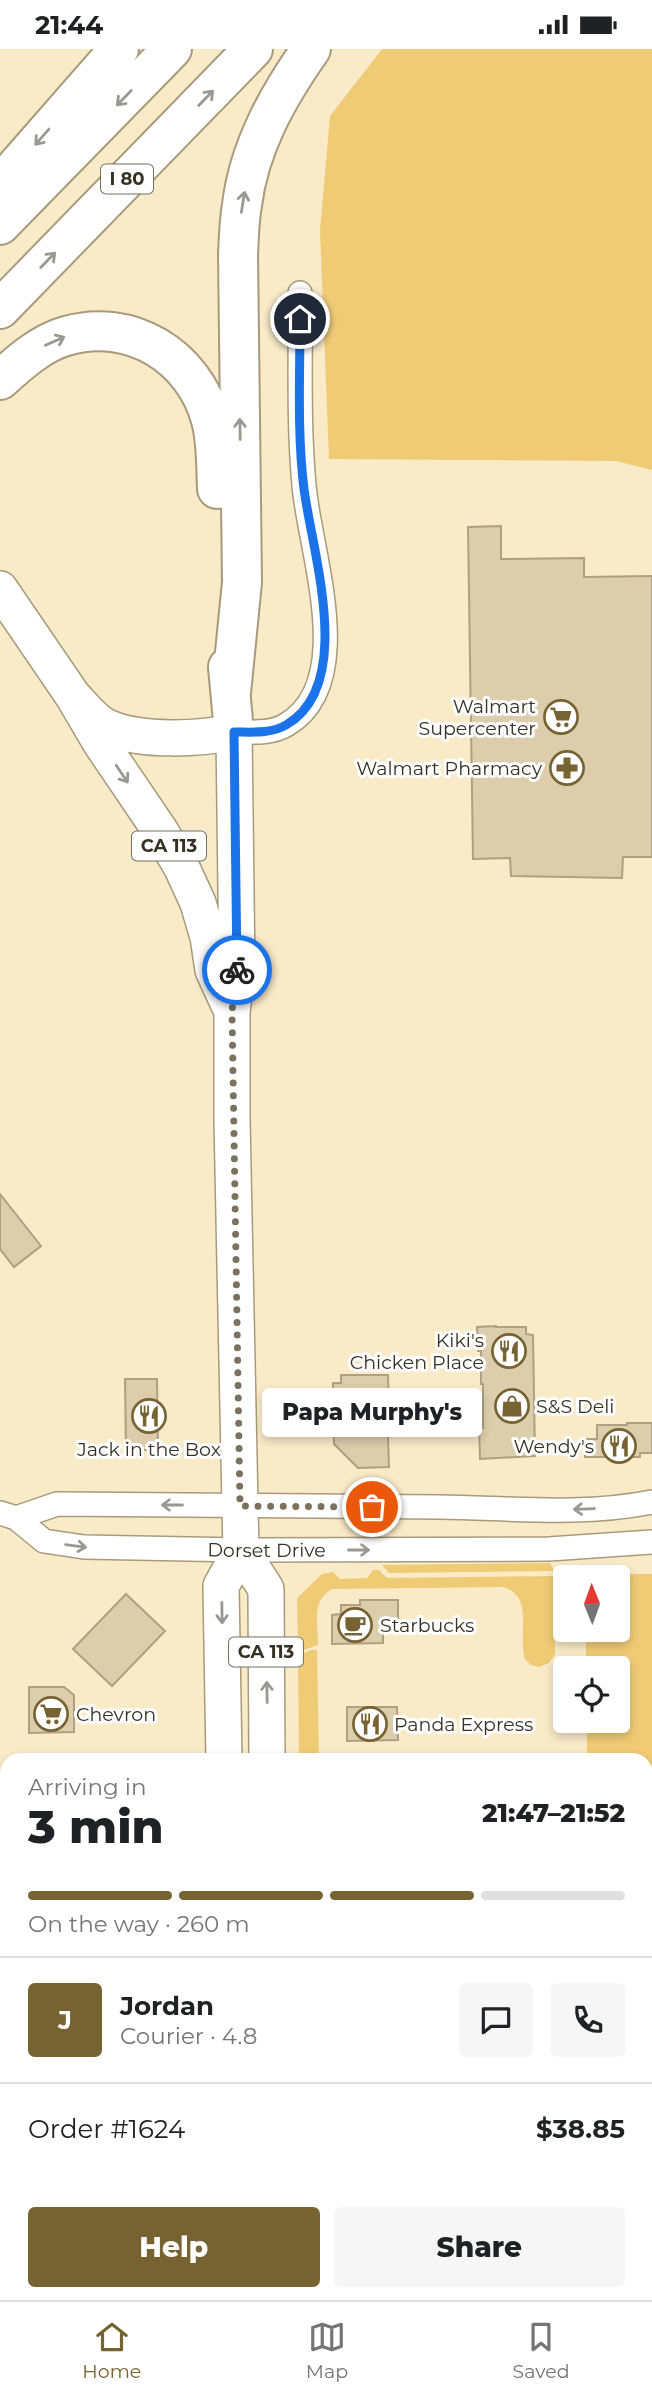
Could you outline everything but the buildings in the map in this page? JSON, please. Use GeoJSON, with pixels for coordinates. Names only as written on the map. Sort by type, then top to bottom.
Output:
{"type":"FeatureCollection","features":[{"type":"Feature","properties":{"kind":"highway"},"geometry":{"type":"LineString","coordinates":[[0,185],[119,49]]}},
{"type":"Feature","properties":{"kind":"highway"},"geometry":{"type":"LineString","coordinates":[[0,225],[172,49]]}},
{"type":"Feature","properties":{"kind":"highway","name":"I 80"},"geometry":{"type":"LineString","coordinates":[[0,309],[253,49]]}},
{"type":"Feature","properties":{"kind":"highway","name":"CA 113"},"geometry":{"type":"LineString","coordinates":[[234,732],[232,693],[242,582],[238,254],[242,203],[251,163],[265,124],[284,87],[311,49]]}},
{"type":"Feature","properties":{"kind":"highway"},"geometry":{"type":"LineString","coordinates":[[0,380],[41,347],[65,336],[92,331],[118,331],[146,339],[176,361],[196,385],[211,419],[216,454],[221,611],[232,693]]}},
{"type":"Feature","properties":{"kind":"main road","name":"CA 113"},"geometry":{"type":"LineString","coordinates":[[0,589],[73,696],[182,868],[198,903],[208,937],[213,970],[232,1011]]}},
{"type":"Feature","properties":{"kind":"main road"},"geometry":{"type":"LineString","coordinates":[[73,696],[95,720],[108,728],[129,734],[209,737],[234,732]]}},
{"type":"Feature","properties":{"kind":"main road","name":"CA 113"},"geometry":{"type":"LineString","coordinates":[[234,732],[237,971],[232,1011],[240,1506],[242,1551],[266,1589],[267,1753]]}},
{"type":"Feature","properties":{"kind":"main road","name":"CA 113"},"geometry":{"type":"LineString","coordinates":[[224,1753],[221,1586],[242,1551]]}},
{"type":"Feature","properties":{"kind":"street"},"geometry":{"type":"LineString","coordinates":[[234,732],[263,732],[285,725],[308,707],[321,678],[325,642],[322,591],[304,488],[301,444],[300,293]]}},
{"type":"Feature","properties":{"kind":"street","name":"Dorset Drive"},"geometry":{"type":"LineString","coordinates":[[8,1515],[57,1504],[551,1510],[619,1508],[652,1502]]}},
{"type":"Feature","properties":{"kind":"street","name":"Dorset Drive"},"geometry":{"type":"LineString","coordinates":[[8,1515],[44,1541],[84,1547],[242,1551],[549,1549],[652,1542]]}},
{"type":"Feature","properties":{"kind":"shaded area"},"geometry":{"type":"Polygon","coordinates":[[[382,49],[652,49],[652,470],[616,461],[329,459],[320,230],[330,116],[382,49]]]}},
{"type":"Feature","properties":{"kind":"shaded area"},"geometry":{"type":"Polygon","coordinates":[[[550,1563],[553,1571],[389,1573],[382,1565],[550,1563]]]}},
{"type":"Feature","properties":{"kind":"shaded area"},"geometry":{"type":"Polygon","coordinates":[[[373,1570],[379,1570],[387,1578],[553,1576],[555,1654],[549,1663],[539,1667],[531,1665],[525,1659],[522,1607],[513,1592],[503,1587],[332,1589],[325,1594],[318,1606],[318,1645],[298,1652],[297,1598],[322,1574],[333,1572],[340,1579],[367,1578],[373,1570]]]}},
{"type":"Feature","properties":{"kind":"shaded area"},"geometry":{"type":"Polygon","coordinates":[[[630,1574],[652,1574],[652,1753],[587,1753],[587,1733],[630,1733],[630,1656],[586,1656],[586,1642],[630,1642],[630,1574]]]}},
{"type":"Feature","properties":{"kind":"shaded area"},"geometry":{"type":"Polygon","coordinates":[[[317,1650],[319,1753],[299,1753],[298,1656],[317,1650]]]}},
{"type":"Feature","properties":{"kind":"way so far"},"geometry":{"type":"LineString","coordinates":[[237,970],[232,1011],[233,1190],[240,1506],[372,1507]]}},
{"type":"Feature","properties":{"kind":"place","name":"Walmart Supercenter"},"geometry":{"type":"Point","coordinates":[561,717]}},
{"type":"Feature","properties":{"kind":"place","name":"Walmart Pharmacy"},"geometry":{"type":"Point","coordinates":[567,768]}},
{"type":"Feature","properties":{"kind":"place","name":"Kiki's Chicken Place"},"geometry":{"type":"Point","coordinates":[509,1351]}},
{"type":"Feature","properties":{"kind":"place","name":"S&S Deli"},"geometry":{"type":"Point","coordinates":[512,1406]}},
{"type":"Feature","properties":{"kind":"place","name":"Jack in the Box"},"geometry":{"type":"Point","coordinates":[149,1416]}},
{"type":"Feature","properties":{"kind":"place","name":"Wendy's"},"geometry":{"type":"Point","coordinates":[619,1446]}},
{"type":"Feature","properties":{"kind":"place","name":"Papa Murphy's"},"geometry":{"type":"Point","coordinates":[372,1507]}},
{"type":"Feature","properties":{"kind":"place","name":"Starbucks"},"geometry":{"type":"Point","coordinates":[355,1625]}},
{"type":"Feature","properties":{"kind":"place","name":"Chevron"},"geometry":{"type":"Point","coordinates":[51,1714]}},
{"type":"Feature","properties":{"kind":"place","name":"Panda Express"},"geometry":{"type":"Point","coordinates":[370,1724]}},
{"type":"Feature","properties":{"kind":"route"},"geometry":{"type":"LineString","coordinates":[[237,970],[234,732],[263,732],[285,725],[308,707],[321,678],[325,642],[322,591],[304,488],[300,319]]}}]}
